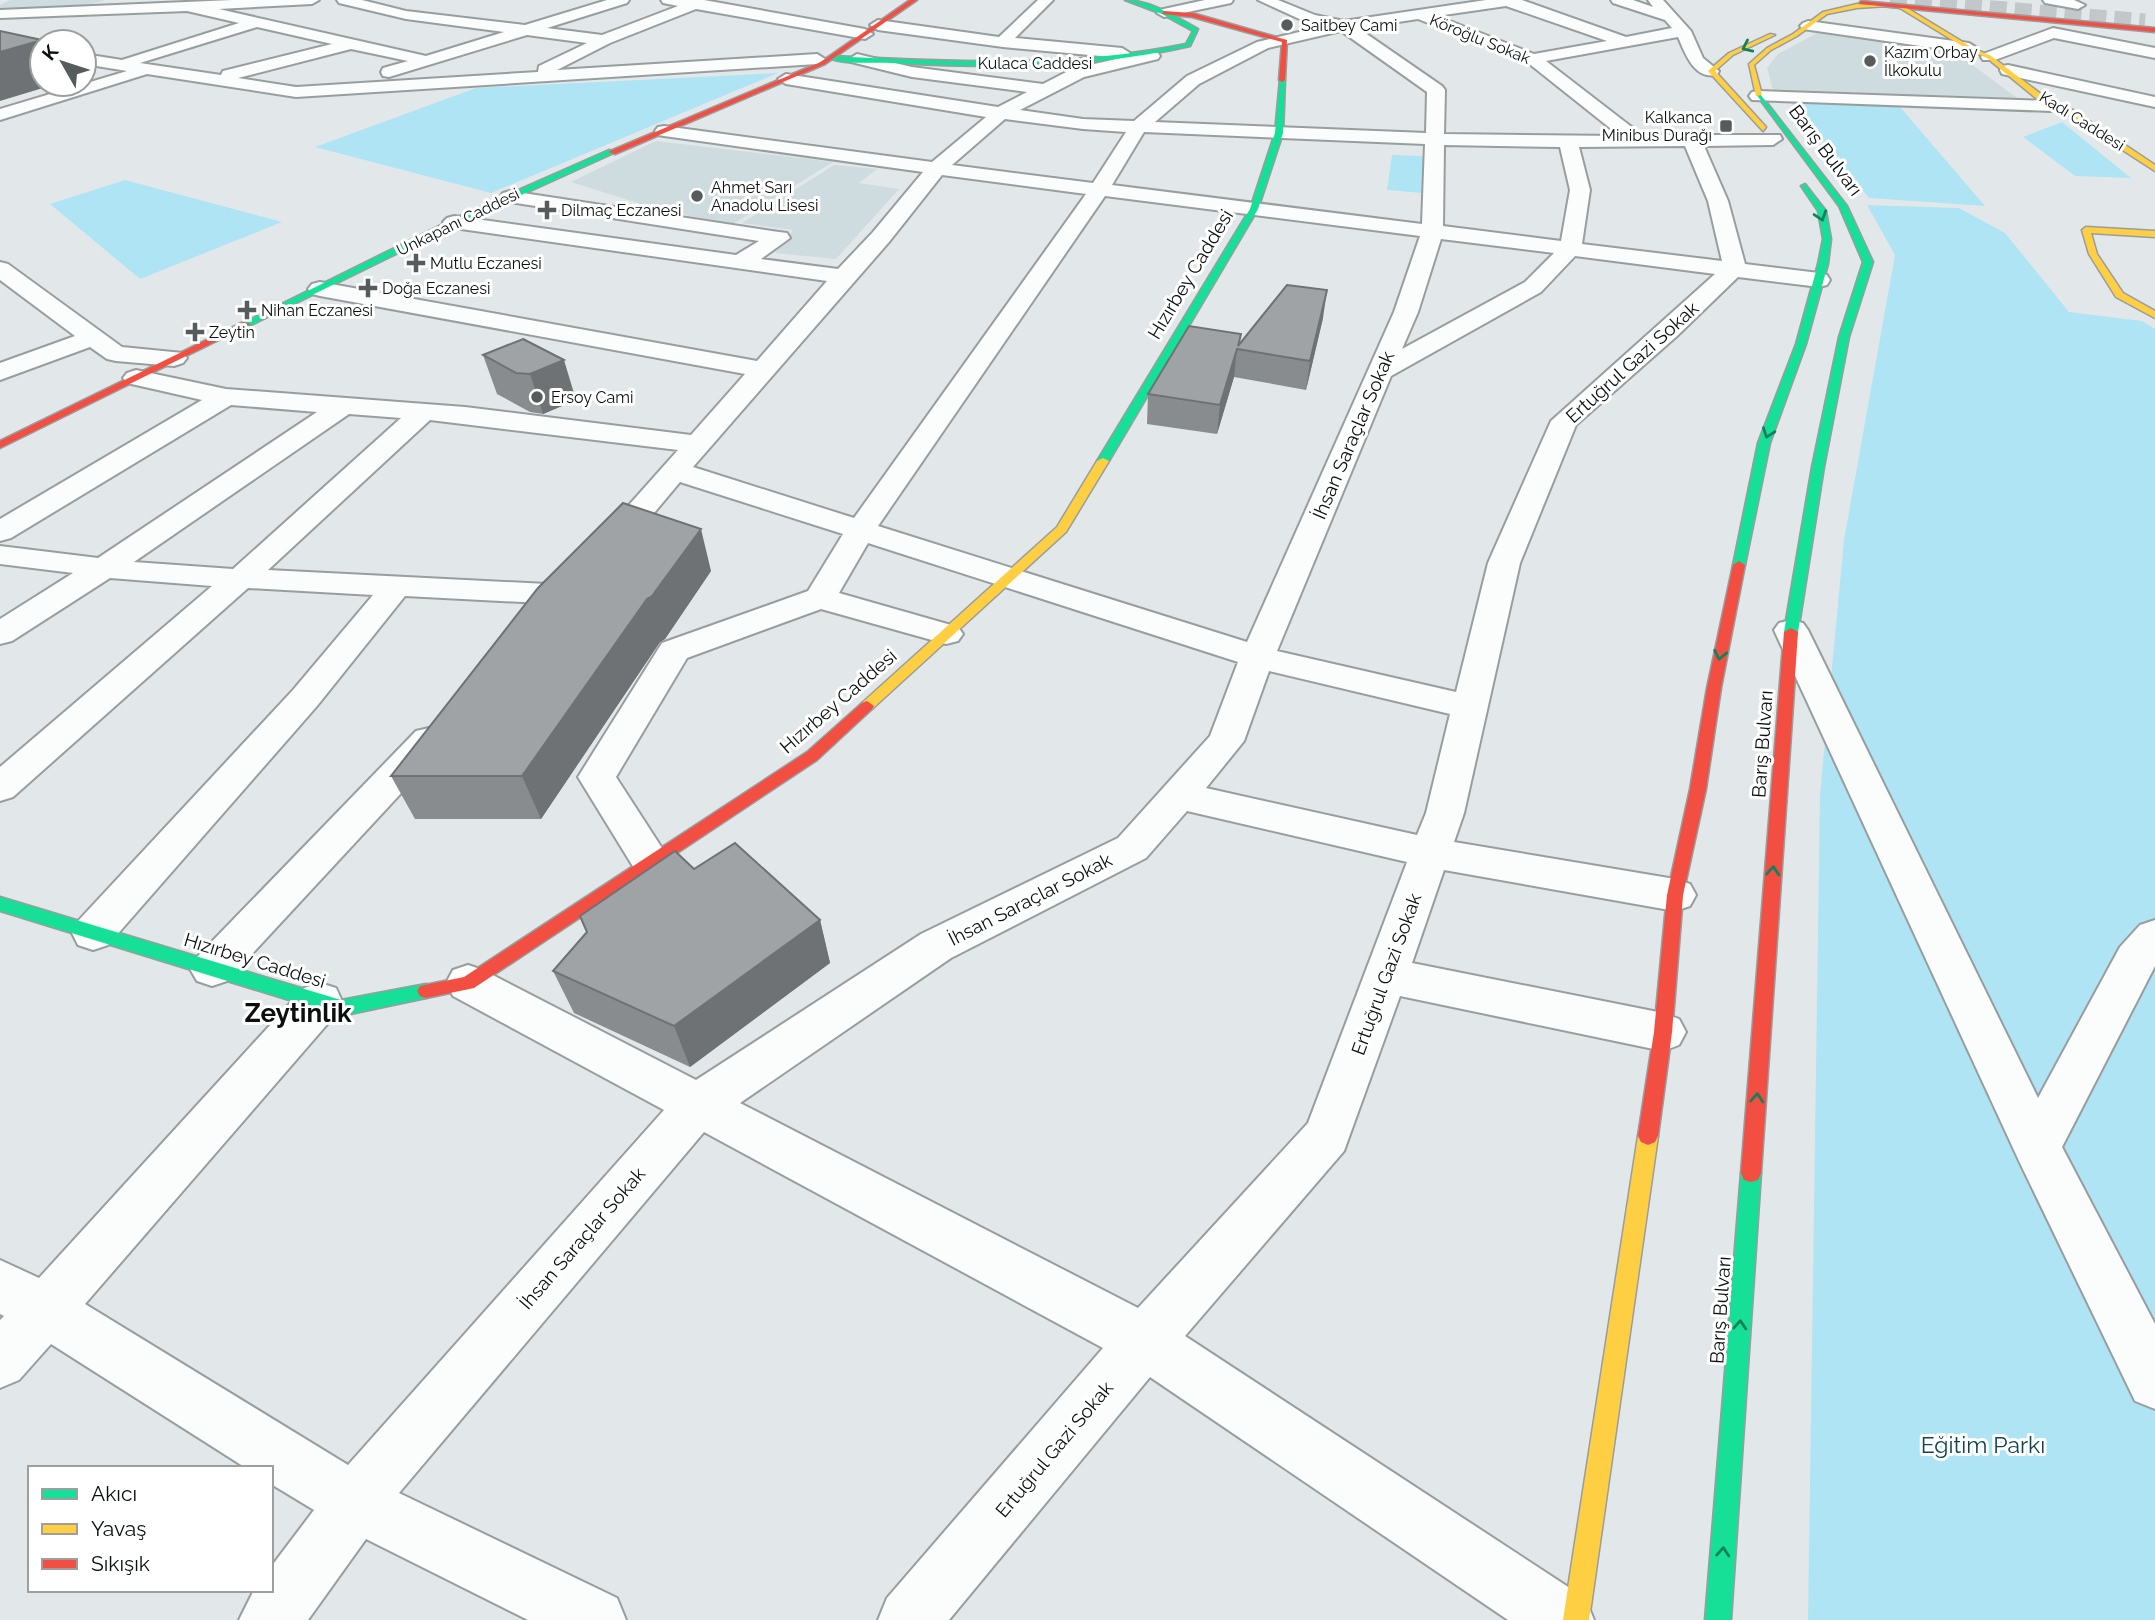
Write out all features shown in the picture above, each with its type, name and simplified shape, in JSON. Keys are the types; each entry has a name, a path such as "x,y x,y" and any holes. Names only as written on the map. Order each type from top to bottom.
{"main road":[{"name":"Unkapanı Caddesi","path":"0,446 454,222 831,58 914,0"},
{"name":"Kulaca Caddesi","path":"831,58 1083,65 1152,56 1188,45 1196,30 1164,13 1128,0"},
{"path":"1758,96 1751,65 1769,50 1808,26 1826,3"},
{"path":"1711,71 1716,64 1735,52 1779,32 1826,3 2047,11 2093,9 2152,24"},
{"name":"Kadı Caddesi","path":"1897,4 1969,48 1989,57 2051,106 2070,112 2155,169"},
{"path":"2093,9 2127,27"},
{"path":"2047,11 2127,27 2152,24"},
{"path":"1164,13 1192,15 1285,41"},
{"name":"Hızırbey Caddesi","path":"0,904 341,1008 468,983 812,756 1062,529 1254,209 1279,133 1285,41"},
{"name":"Barış Bulvarı","path":"1576,1620 1663,1032 1675,895 1764,443 1801,344 1827,239 1822,211 1773,139 1711,71"},
{"name":"Barış Bulvarı","path":"1718,1620 1791,630 1818,467 1844,337 1868,262 1843,206 1821,174 1758,96"},
{"path":"2155,234 2086,230 2093,254 2119,295 2155,315"}],"street":[{"path":"48,28 123,0"},
{"path":"0,14 93,12 312,0"},
{"path":"123,63 333,0"},
{"path":"344,0 406,15 603,40"},
{"path":"326,90 622,0"},
{"path":"668,0 701,2 790,21 1152,56"},
{"path":"951,63 995,41 1046,0"},
{"path":"1164,13 1226,0"},
{"path":"1265,0 1311,19 1344,26"},
{"name":"Köroğlu Sokak","path":"1382,0 1533,60 1638,141"},
{"path":"820,598 861,529 1099,190 1138,127 1192,80 1263,45 1344,26 1508,0 1626,41"},
{"path":"1618,0 1678,24"},
{"path":"1655,0 1678,24 1696,61 1711,71"},
{"path":"532,77 603,40 701,2"},
{"path":"744,13 767,4"},
{"path":"188,7 427,61"},
{"path":"404,29 479,10"},
{"path":"790,21 814,11"},
{"path":"1533,60 1626,41 1678,24"},
{"name":"İhsan Saraçlar Sokak","path":"270,1620 381,1469 698,1105 936,946 1132,848 1226,741 1256,657 1406,312 1432,232 1437,139 1436,90 1344,26"},
{"path":"1808,26 1969,48"},
{"path":"1989,57 2053,33 2155,53"},
{"path":"217,78 378,36"},
{"path":"528,635 765,370 937,168 1001,113 1078,74 1152,56"},
{"path":"98,60 296,92 831,58"},
{"path":"857,59 912,72 1046,90"},
{"path":"0,115 152,68"},
{"path":"2008,70 2155,102"},
{"path":"2070,112 2143,72"},
{"path":"786,79 1083,124 1568,142 1773,139"},
{"path":"1758,96 2051,106"},
{"path":"664,131 1099,190 1735,267 1819,280"},
{"path":"1692,141 1718,201 1735,267"},
{"path":"1381,371 1533,287 1570,249 1580,190 1568,142"},
{"path":"2134,154 2155,159"},
{"path":"510,197 779,237 737,264"},
{"path":"454,222 843,277"},
{"name":"Ertuğrul Gazi Sokak","path":"909,1620 1145,1341 1327,1136 1445,813 1504,563 1564,421 1668,331 1735,267"},
{"path":"0,269 116,354 177,359"},
{"path":"320,289 765,370"},
{"path":"12,305 35,296"},
{"path":"0,372 93,338"},
{"path":"136,378 226,397 424,412 700,443"},
{"path":"0,532 226,397"},
{"path":"0,634 159,533 343,406"},
{"path":"0,788 241,579 424,412"},
{"path":"675,471 1256,657 1469,707"},
{"path":"0,555 154,574 397,586 582,577"},
{"path":"93,933 305,698 397,586"},
{"path":"651,862 597,777 674,650 820,598 946,634"},
{"path":"1791,630 2036,1147 2155,1381"},
{"path":"212,969 452,716"},
{"path":"1178,795 1430,853 1675,895"},
{"path":"2036,1147 2135,959 2155,937"},
{"path":"1385,975 1663,1032"},
{"path":"468,983 1145,1341 1563,1620"},
{"path":"0,1361 23,1298 320,1001"},
{"path":"23,1298 356,1503 595,1620"}],"shaded area":[{"path":"10,0 105,0 67,11 0,12 0,5"},
{"name":"Kazım Orbay İlkokulu","path":"1831,31 1952,50 2024,103 1774,93 1767,68 1778,54 1819,32"},
{"name":"Ahmet Sarı Anadolu Lisesi","path":"656,141 833,162 733,224 660,210 571,182"},
{"path":"834,165 877,169 859,183 899,189 836,259 775,253 793,230 742,223"}],"green space":[{"path":"778,73 491,193 315,147 476,88"},
{"path":"1791,102 1900,107 1985,206 1869,198"},
{"path":"2062,122 2131,178 2075,176 2023,137"},
{"path":"1392,155 1423,156 1423,193 1387,190"},
{"path":"125,180 282,222 140,279 50,204"},
{"name":"Eğitim Parkı","path":"1867,205 1959,208 2005,233 2069,312 2142,321 2155,329 2155,1620 1808,1620 1820,794 1844,540 1895,255"}],"building":[{"path":"0,31 28,37 28,44 0,52"},
{"path":"1287,285 1327,290 1310,361 1237,349 1220,405 1148,394 1189,326 1241,334 1238,346"},
{"path":"523,339 564,360 530,374 516,373 483,355"},
{"path":"623,503 701,529 652,596 647,599 522,776 391,776 538,588"},
{"path":"735,843 820,920 674,1026 553,971 587,932 580,916 675,851 694,869"}],"tunnel":[{"path":"1890,0 2145,22"}],"traffic: fast":[{"path":"831,58 1010,65 1099,60 1188,45 1196,30 1164,13 1128,0"},
{"path":"1103,461 1254,209 1279,133 1282,80"},
{"path":"1758,95 1843,206 1868,262 1844,337 1818,467 1791,632"},
{"path":"246,324 454,222 612,152"},
{"path":"1739,565 1764,443 1801,344 1823,264 1827,239 1822,211 1805,186"},
{"path":"0,904 341,1008 426,991"},
{"path":"1718,1620 1751,1173"}],"traffic: slow":[{"path":"1758,95 1751,65 1769,49 1795,35 1825,13 1857,6 1885,6"},
{"path":"1902,7 1969,48 1989,57 2051,106 2070,112 2155,169"},
{"path":"1763,129 1711,71 1731,54 1772,35"},
{"path":"2155,234 2086,230 2093,254 2119,295 2155,315"},
{"path":"867,706 1062,529 1103,461"},
{"path":"1576,1620 1648,1136"}],"traffic: jam":[{"path":"612,152 823,63 914,0"},
{"path":"1861,3 2155,30"},
{"path":"1164,13 1192,15 1285,41 1282,80"},
{"path":"0,445 246,324"},
{"path":"1648,1136 1663,1032 1675,895 1698,789 1714,688 1739,565"},
{"path":"1751,1173 1791,632"},
{"path":"426,991 468,983 812,756 867,706"}],"place":[{"name":"Saitbey Cami","path":"1287,25"},
{"name":"Kazım Orbay İlkokulu","path":"1870,61"},
{"name":"Kalkanca Minibus Durağı","path":"1726,126"},
{"name":"Ahmet Sarı Anadolu Lisesi","path":"697,196"},
{"name":"Dilmaç Eczanesi","path":"547,210"},
{"name":"Mutlu Eczanesi","path":"416,263"},
{"name":"Doğa Eczanesi","path":"368,288"},
{"name":"Nihan Eczanesi","path":"247,310"},
{"name":"Zeytin","path":"195,332"},
{"name":"Ersoy Cami","path":"537,397"}],"district":[{"name":"Zeytinlik","path":"298,1013"}]}
